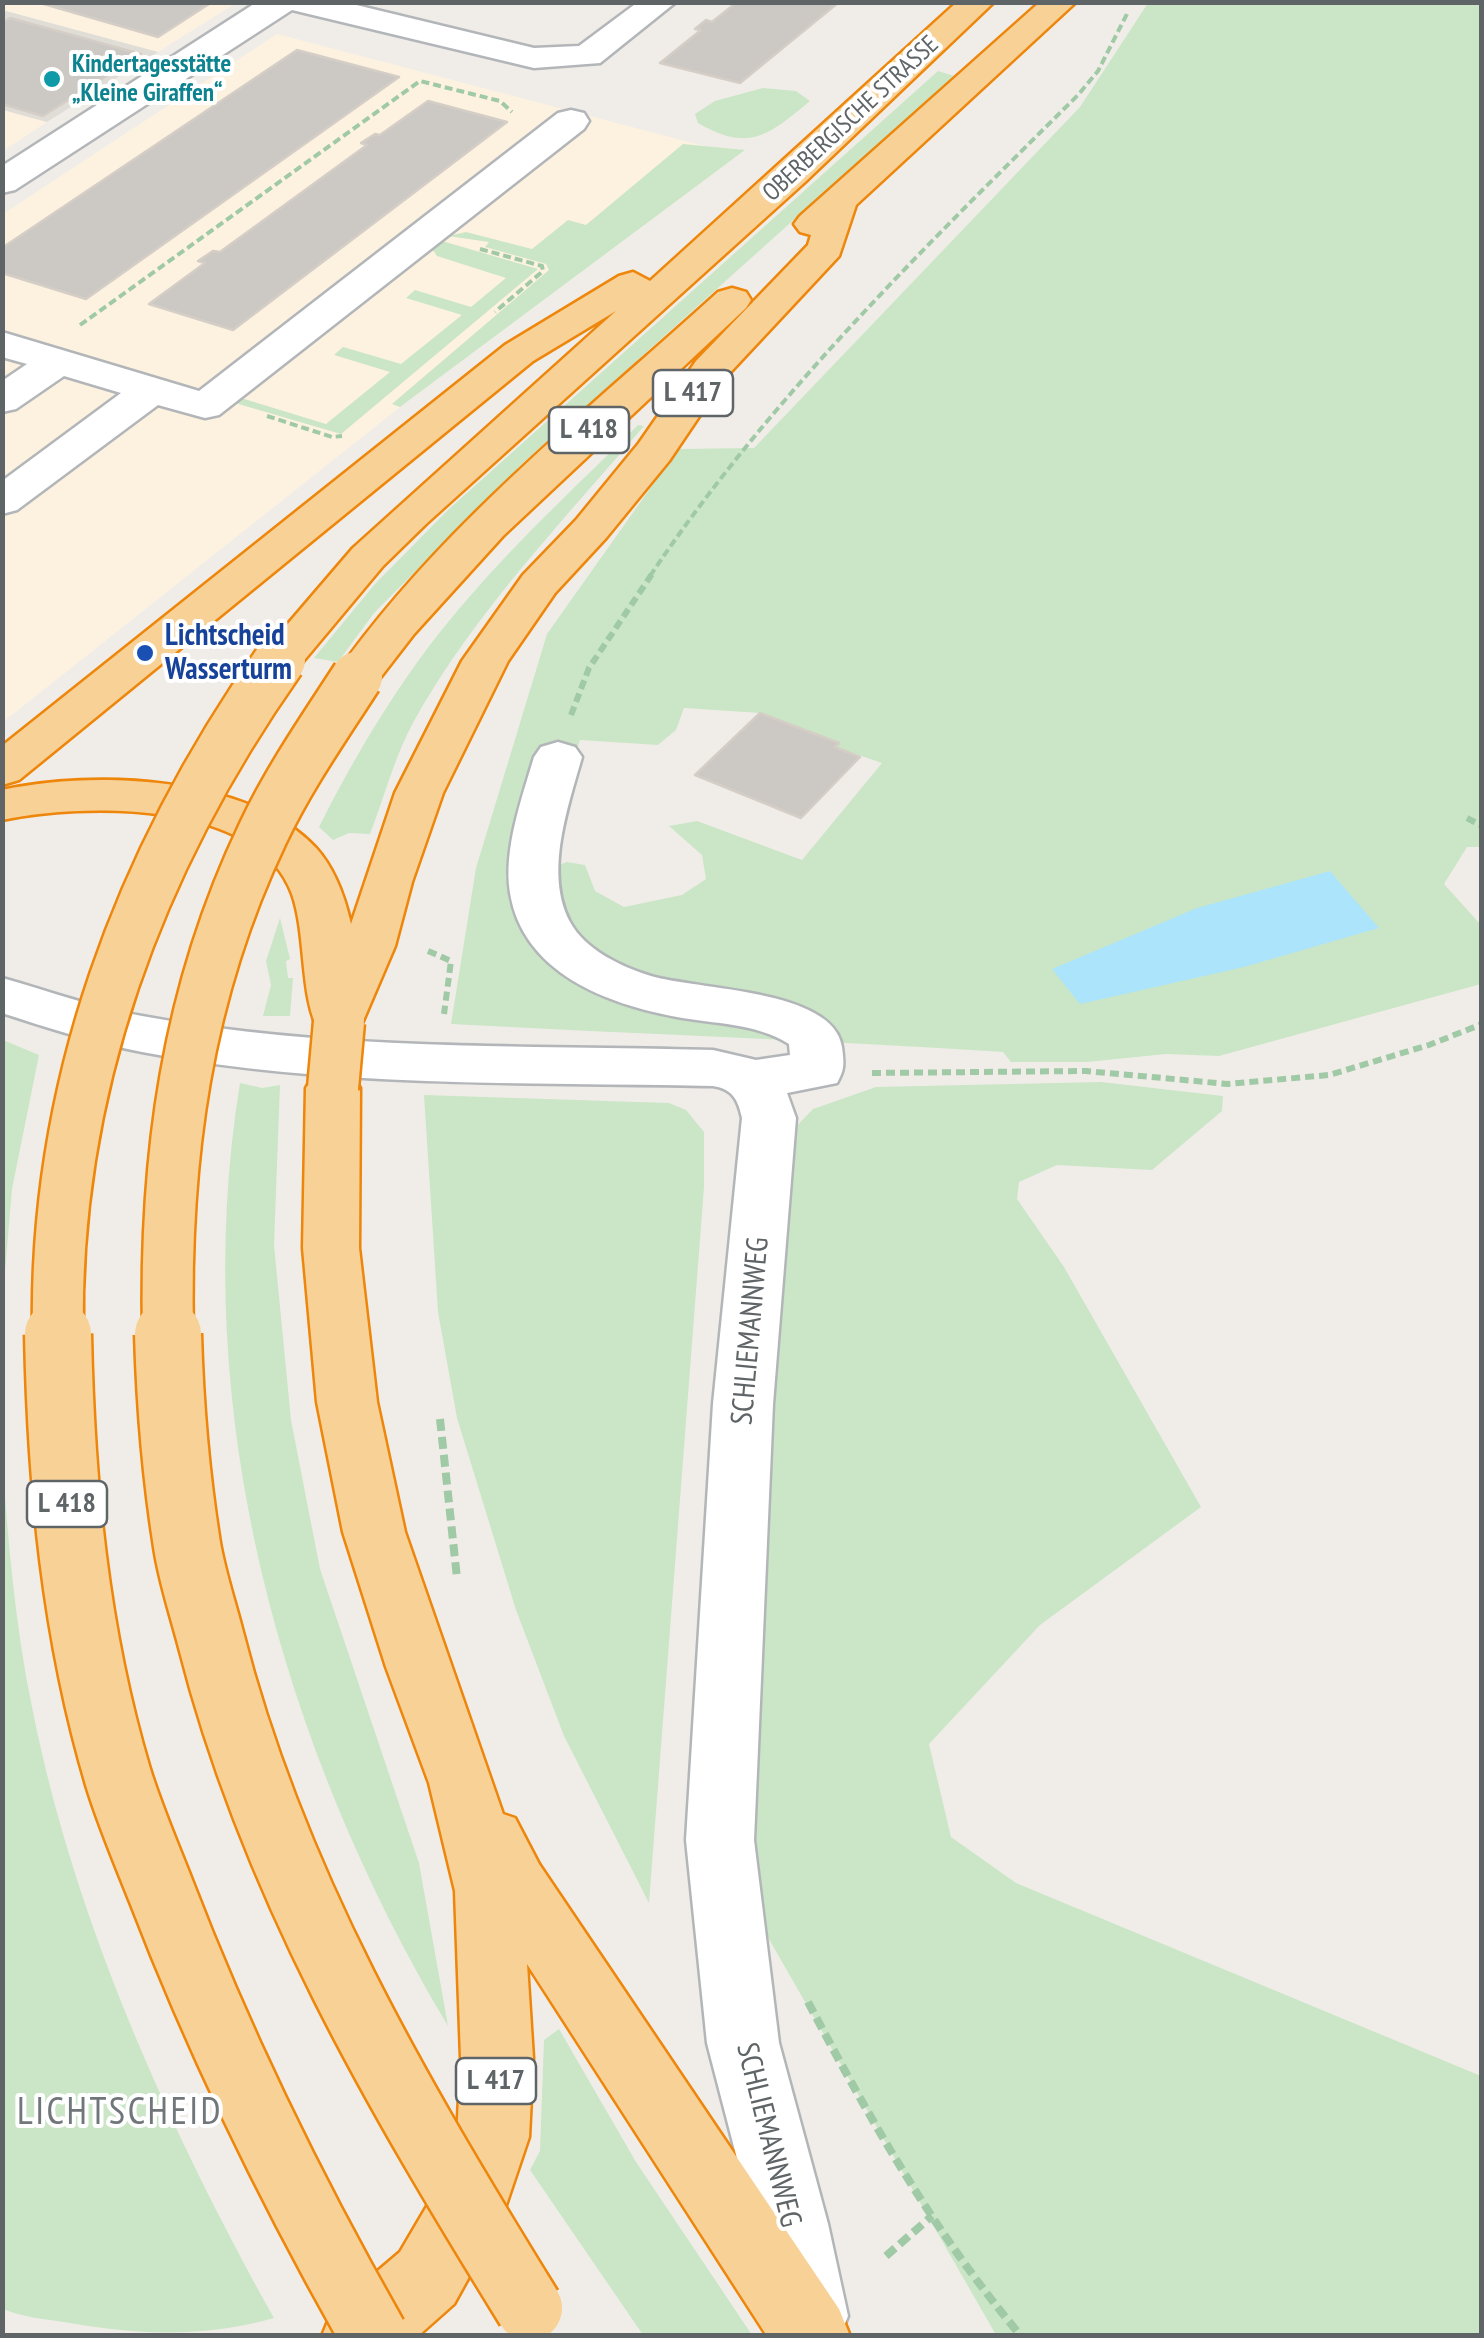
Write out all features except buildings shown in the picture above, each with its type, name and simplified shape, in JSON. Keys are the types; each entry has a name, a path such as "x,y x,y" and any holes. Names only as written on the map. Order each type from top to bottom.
{"highway":[{"name":"OBERBERGISCHE STRASSE","path":"724,236 978,2"},
{"name":"OBERBERGISCHE STRASSE","path":"839,200 1060,2"},
{"name":"L 418","path":"539,2322 414,2122 301,1903 232,1719 187,1547 176,1448 168,1300 168,1184 181,1088 196,1019 232,910 262,836 302,762 397,624 464,549 839,200"},
{"name":"L 417","path":"339,1022 370,946 387,882 419,793 485,662 538,584 591,529 654,452 710,370 826,248 839,200"},
{"name":"L 418","path":"374,2336 320,2242 236,2079 117,1774 80,1605 61,1454 58,1304 64,1202 88,1057 128,934 176,824 240,714 280,660 368,557 411,515 724,236"},
{"path":"2,770 519,353 604,299 724,236"},
{"name":"L 417","path":"2,805 75,792 124,795 219,814 251,826 300,861 323,913 339,1022 332,1088 331,1248 347,1402 374,1532 418,1668 462,1783 515,1886 813,2336"},
{"name":"L 417","path":"360,2336 427,2278 476,2192 493,2137 497,2058 489,1890 462,1783"}],"street":[{"path":"2,182 282,2"},
{"path":"300,2 534,58 588,56 660,2"},
{"path":"2,400 33,353 204,406 566,125"},
{"path":"2,500 152,390"},
{"path":"2,995 153,1037 256,1050 713,1068 733,1070 753,1080 818,1070 814,1036 795,1022 756,1011 646,995 608,980 566,950 545,924 535,892 536,861 558,757"},
{"name":"SCHLIEMANNWEG","path":"753,1080 769,1118 743,1404 720,1840 743,2043 791,2224 813,2336"}],"path":[{"path":"558,757 588,668 689,519 831,343 1078,95 1098,70 1128,12"},
{"path":"33,353 420,81 500,102 520,118 566,125"},
{"path":"426,233 542,266 544,271 485,320"},
{"path":"214,400 332,437 346,435"},
{"path":"1466,818 1482,826"},
{"path":"428,951 452,962 442,1028"},
{"path":"879,1074 1086,1071 1228,1084 1329,1075 1429,1046 1482,1024"},
{"path":"806,1999 856,2094 932,2216 1021,2336"},
{"path":"886,2256 932,2216"}],"shaded area":[{"path":"2,3 236,3 158,52 3,10"},
{"name":"Kindertagesstätte „Kleine Giraffen“","path":"2,10 158,52 47,122 3,110"},
{"path":"277,34 723,151 745,150 400,407 3,722 3,214"},
{"path":"3,110 47,122 3,151"}],"green space":[{"path":"1148,3 1481,3 1482,847 1467,847 1444,884 1481,925 1481,984 1219,1056 1166,1054 1087,1062 1011,1062 1003,1052 451,1024 476,868 547,634 678,449 754,448 1080,107","holes":["684,708 760,713 838,743 835,747 882,763 802,860 697,821 669,826 702,855 706,879 682,895 624,907 595,891 585,865 567,862 554,867 565,785 580,740 658,745 676,730"]},
{"path":"938,71 954,76 525,461 374,613 338,662 314,658 375,584 449,509"},
{"path":"763,88 796,91 810,101 758,136 731,137 698,123 695,114 715,101"},
{"path":"683,144 745,150 400,407 392,404 549,270 546,264 485,247 489,242 448,236 466,232 532,249 568,220 586,225"},
{"path":"442,241 538,269 341,434 235,403 241,398 326,424 390,372 334,355 343,347 401,364 462,315 406,298 415,290 471,307 506,278 437,256 433,250"},
{"path":"638,425 644,426 521,568 438,681 401,748 370,834 349,833 333,840 319,827 369,736 427,649 511,551"},
{"path":"280,918 290,959 286,961 288,978 293,978 290,1016 263,1016 271,985 266,961"},
{"path":"3,1040 39,1055 12,1189 3,1296"},
{"path":"1101,1082 1223,1096 1222,1111 1152,1170 1057,1165 1019,1182 1017,1199 1064,1267 1201,1507 1040,1625 929,1744 951,1837 1016,1883 1481,2076 1481,2335 996,2335 754,1913 757,1702 787,1136 813,1109 876,1087"},
{"path":"240,1083 262,1088 280,1085 274,1245 291,1420 320,1569 419,1863 448,2026 389,1918 338,1806 295,1690 262,1571 238,1450 227,1328 227,1205"},
{"path":"424,1095 669,1103 686,1110 704,1132 704,1187 649,1903 564,1736 516,1610 457,1418 438,1312"},
{"path":"2,1455 13,1584 27,1680 51,1791 74,1870 100,1948 163,2099 274,2318 222,2329 143,2332 40,2319 3,2309"},
{"path":"559,2029 636,2162 752,2335 643,2335 530,2170 540,2151 544,2040"}],"water":[{"path":"1330,871 1379,928 1244,967 1080,1004 1052,969 1197,908"}],"place":[{"name":"Kindertagesstätte „Kleine Giraffen“","path":"52,79"},
{"name":"Lichtscheid Wasserturm","path":"145,653"}],"district":[{"name":"LICHTSCHEID","path":"120,2113"}]}
